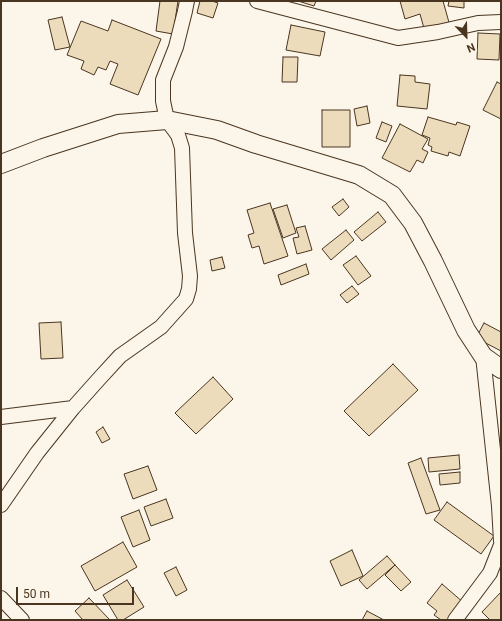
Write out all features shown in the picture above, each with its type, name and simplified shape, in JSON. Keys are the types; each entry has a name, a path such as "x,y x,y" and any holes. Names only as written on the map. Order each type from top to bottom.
{"street":[{"path":"1,505 36,453 73,408 120,356 161,327 186,299 190,276 185,234 182,148 178,135 167,120 163,101 163,80 176,47 187,1"},
{"path":"257,1 398,38 438,32 478,23 501,22"},
{"path":"1,164 42,148 118,124 167,120 217,130 256,144 358,175 392,195 413,222 466,330 483,356 501,369"},
{"path":"483,356 499,506 501,541"},
{"path":"1,417 73,408"},
{"path":"455,620 490,573 501,545"},
{"path":"1,598 22,620"}],"building":[{"path":"160,1 178,1 173,34 156,31"},
{"path":"200,1 212,1 218,3 213,18 197,13"},
{"path":"298,1 316,1 314,6"},
{"path":"400,1 443,1 450,26 425,32 420,14 405,19"},
{"path":"449,1 464,1 464,8 448,6"},
{"path":"62,17 70,47 55,50 48,20"},
{"path":"112,20 161,39 138,95 110,84 118,64 110,61 106,70 98,67 94,75 81,69 84,61 67,55 81,21 108,31"},
{"path":"291,25 325,32 320,56 286,50"},
{"path":"478,33 500,34 499,60 477,59"},
{"path":"283,57 298,57 297,82 282,82"},
{"path":"400,75 415,76 415,82 430,84 427,109 397,106"},
{"path":"497,82 501,84 501,119 483,110"},
{"path":"367,106 370,123 357,126 354,109"},
{"path":"322,110 350,110 350,147 322,147"},
{"path":"428,117 456,125 457,122 470,126 460,156 449,152 448,156 431,151 432,147 428,145 430,138 422,135"},
{"path":"382,122 392,126 386,142 376,138"},
{"path":"400,124 428,139 422,149 428,152 423,163 417,160 410,172 382,158"},
{"path":"343,199 349,207 339,216 332,207"},
{"path":"270,203 288,256 264,264 259,246 252,248 248,235 254,233 247,210"},
{"path":"287,205 296,233 283,238 273,209"},
{"path":"378,212 386,222 362,241 354,232"},
{"path":"305,226 312,250 297,254 293,238 299,237 296,228"},
{"path":"346,230 354,240 331,260 322,249"},
{"path":"356,256 371,276 358,285 343,265"},
{"path":"222,257 225,268 212,271 210,260"},
{"path":"306,264 309,274 281,285 278,275"},
{"path":"352,286 359,294 347,303 340,295"},
{"path":"61,322 63,358 41,359 39,323"},
{"path":"484,323 501,332 501,351 476,338"},
{"path":"393,364 418,390 369,436 344,411"},
{"path":"213,377 233,399 196,434 175,413"},
{"path":"103,427 110,439 102,443 96,432"},
{"path":"459,455 460,469 429,472 428,458"},
{"path":"421,458 440,510 426,514 408,463"},
{"path":"148,466 157,490 133,499 124,474"},
{"path":"460,472 460,483 440,485 439,474"},
{"path":"166,499 173,518 151,526 144,507"},
{"path":"447,502 494,536 481,554 434,520"},
{"path":"139,510 150,540 133,547 121,517"},
{"path":"123,542 137,567 95,591 81,566"},
{"path":"352,550 363,576 341,586 330,561"},
{"path":"387,556 395,565 367,589 359,580"},
{"path":"395,565 411,582 401,591 385,575"},
{"path":"176,567 187,590 176,596 164,573"},
{"path":"127,580 144,607 123,620 118,620 103,595"},
{"path":"442,584 464,603 450,620 441,620 434,615 437,611 427,603"},
{"path":"501,592 501,620 490,620 482,612"},
{"path":"89,598 109,619 108,620 83,620 75,611"},
{"path":"367,611 384,620 362,620"}]}
